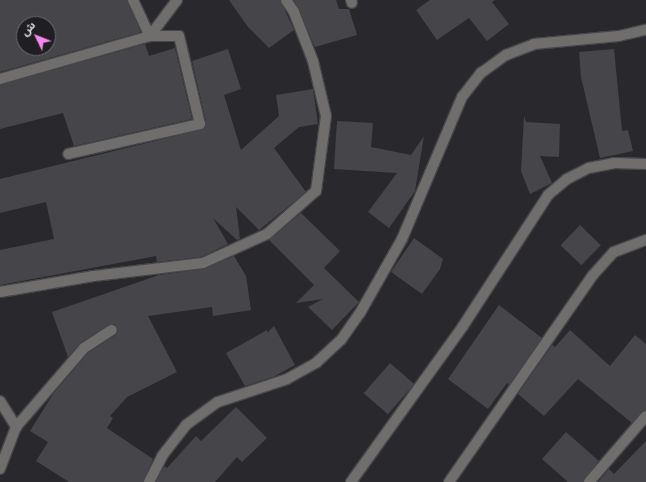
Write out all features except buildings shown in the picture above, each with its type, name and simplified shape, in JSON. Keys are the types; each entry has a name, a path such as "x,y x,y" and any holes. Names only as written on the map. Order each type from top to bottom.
{"street":[{"path":"133,0 150,36"},
{"path":"150,36 177,0"},
{"path":"0,292 94,276 203,263 267,234 316,190 326,116 313,61 294,12 286,0"},
{"path":"149,482 162,456 192,421 218,402 287,380 316,363 341,340 360,313 402,240 462,97 481,73 506,56 534,44 619,36 646,30"},
{"path":"0,79 150,36 179,36 200,124 68,154"},
{"path":"352,482 463,326 548,194 567,179 589,168 614,163 646,164"},
{"path":"448,482 593,275 614,252 646,240"},
{"path":"0,469 16,427 84,348 112,330"},
{"path":"0,401 16,427"},
{"path":"589,482 646,416"}]}
